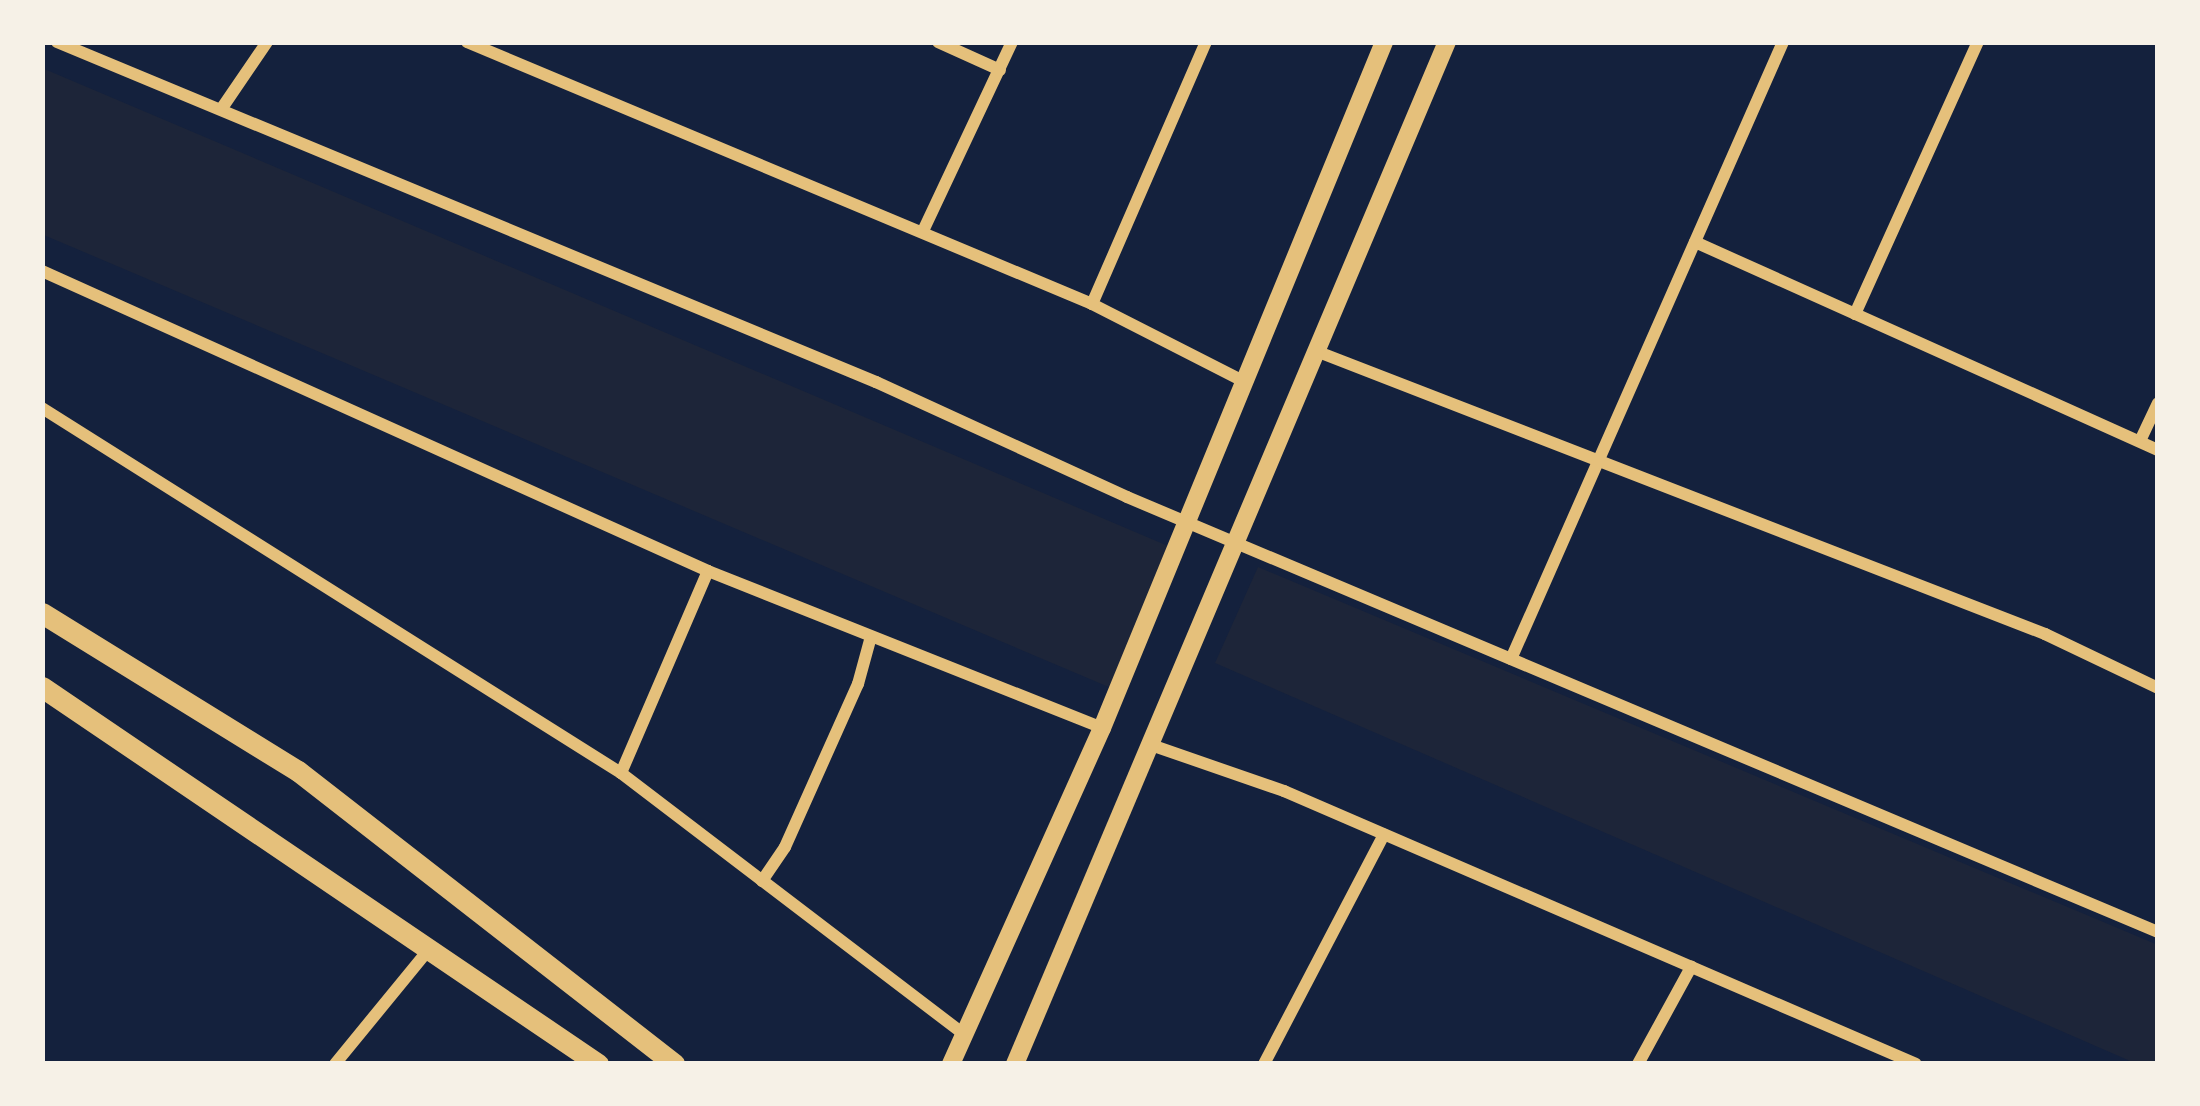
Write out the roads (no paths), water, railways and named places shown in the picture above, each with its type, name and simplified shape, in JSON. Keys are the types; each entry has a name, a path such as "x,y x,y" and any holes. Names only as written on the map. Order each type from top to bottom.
{"main road":[{"path":"42,613 298,771 674,1064"},
{"path":"42,687 431,946 598,1064"}],"street":[{"path":"57,42 2158,932"},
{"path":"222,108 268,42"},
{"path":"938,42 1000,70"},
{"path":"923,231 1012,42"},
{"path":"1092,304 1206,42"},
{"path":"951,1064 1102,728 1384,42"},
{"path":"1015,1064 1321,353 1447,42"},
{"path":"1511,659 1783,42"},
{"path":"1855,314 1978,42"},
{"path":"471,43 1092,304 1245,382"},
{"path":"1695,242 2158,450"},
{"path":"42,271 708,571 870,640 1102,728"},
{"path":"1321,353 2045,634 2158,688"},
{"path":"2140,441 2158,403"},
{"path":"42,408 621,773 964,1035"},
{"path":"621,773 708,571"},
{"path":"762,880 785,847 870,640"},
{"path":"1154,746 1384,834 1916,1064"},
{"path":"1264,1064 1384,834"},
{"path":"335,1064 431,946"},
{"path":"1638,1064 1691,967"}]}
